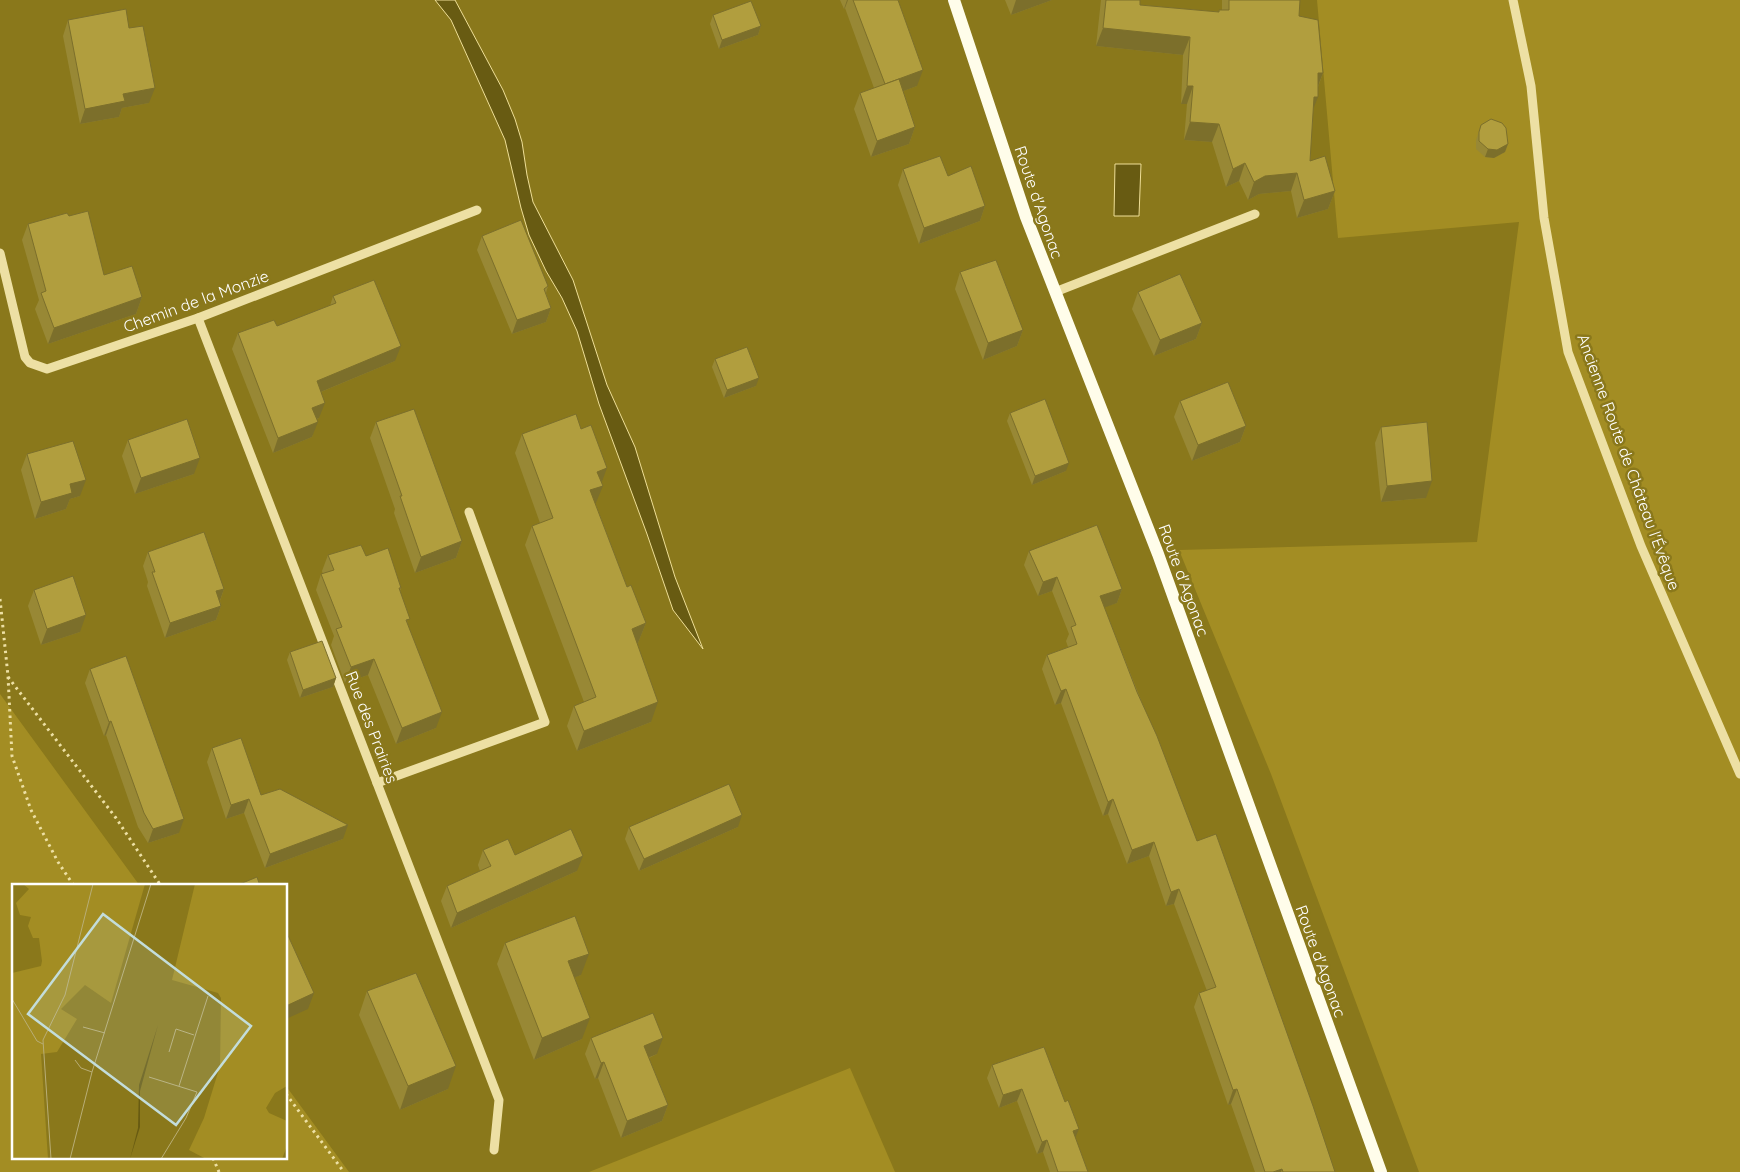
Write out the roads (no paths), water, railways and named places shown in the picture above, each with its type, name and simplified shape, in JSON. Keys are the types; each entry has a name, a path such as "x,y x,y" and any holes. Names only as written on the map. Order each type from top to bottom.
{"main road":[{"name":"Route d'Agonac","path":"954,0 1026,218 1158,554 1381,1172"}],"street":[{"name":"Ancienne Route de Château l'Évêque","path":"1513,0 1531,86 1544,218 1568,352 1641,546 1740,774"},
{"name":"Chemin de la Monzie","path":"0,254 25,357 30,363 47,370 198,318 477,210"},
{"path":"1054,292 1254,214"},
{"name":"Rue des Prairies","path":"198,318 499,1100 494,1150"},
{"path":"377,783 545,722 469,512"}]}
